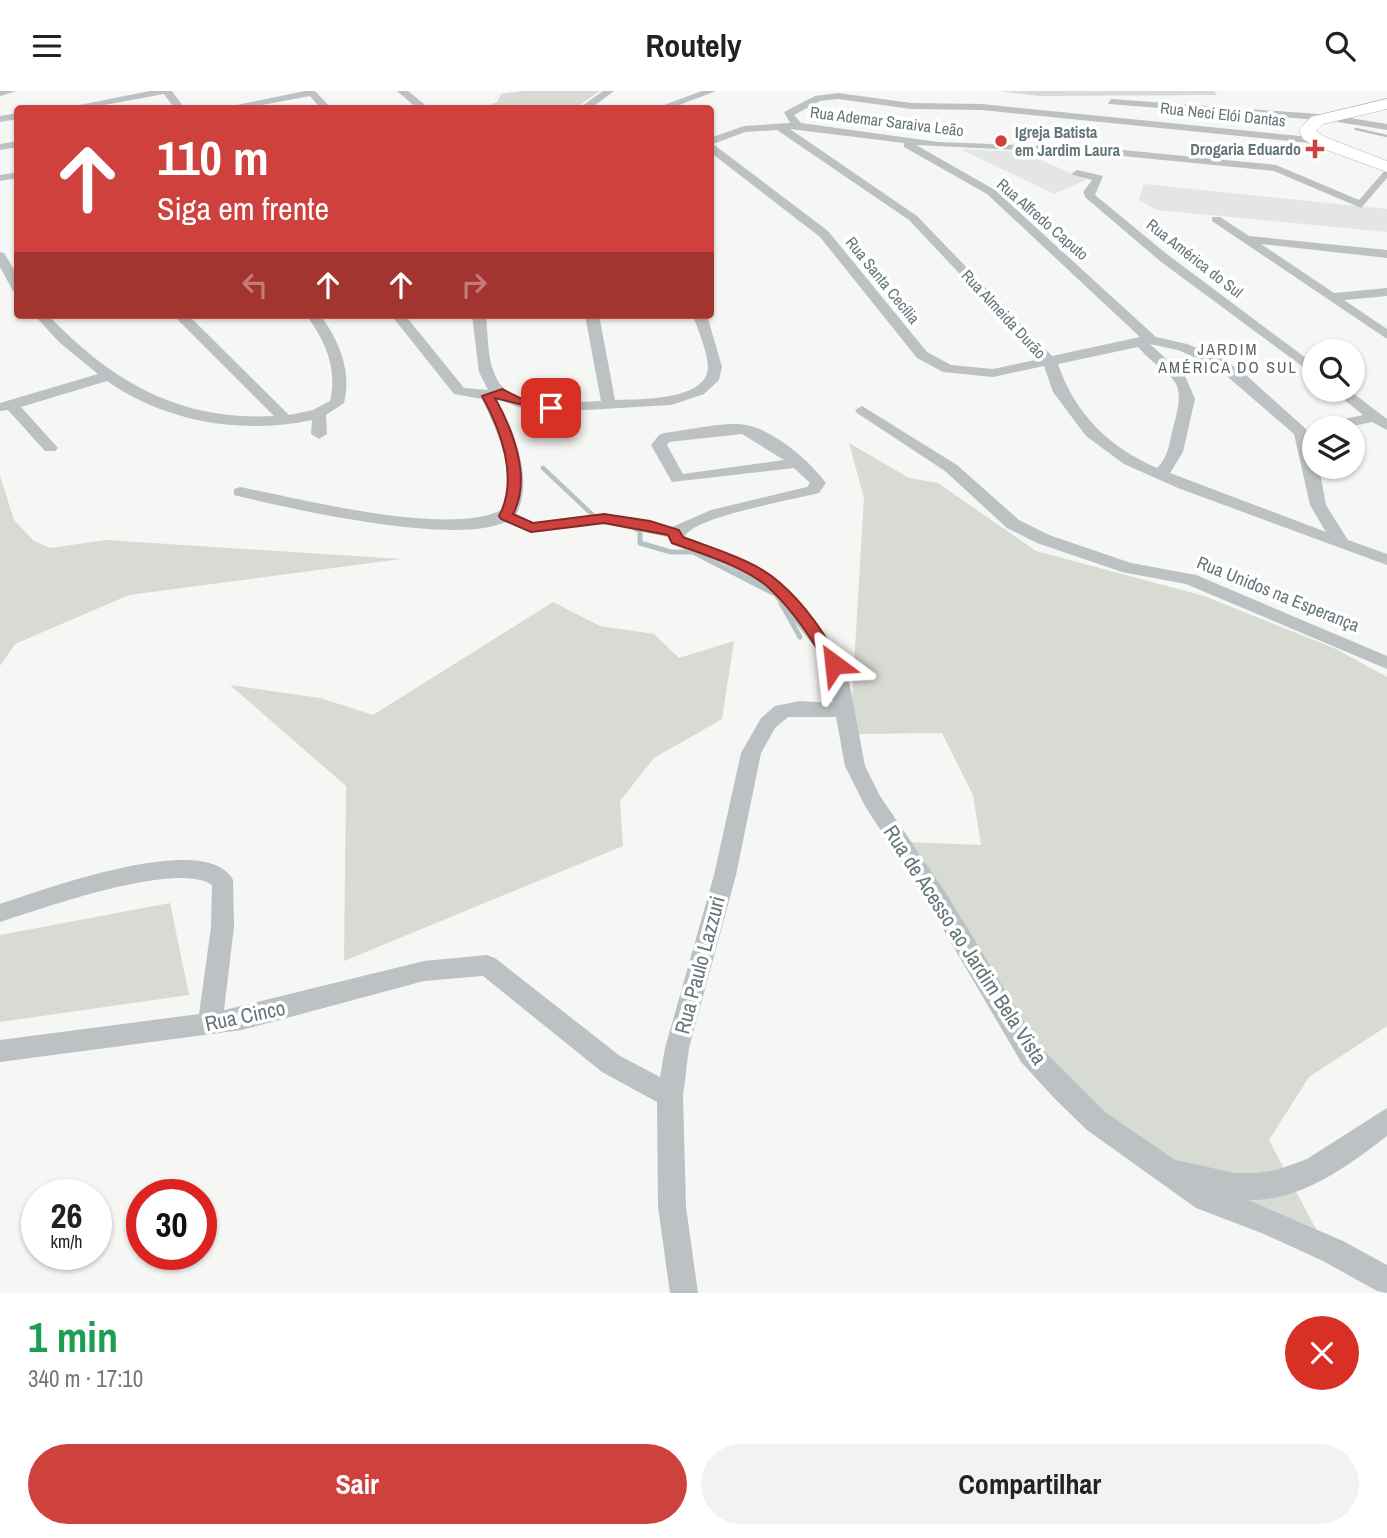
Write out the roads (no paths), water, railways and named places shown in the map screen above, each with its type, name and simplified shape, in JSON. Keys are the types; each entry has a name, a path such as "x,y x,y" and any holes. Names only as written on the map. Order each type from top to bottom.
{"main road":[{"path":"1387,104 1325,119 1307,130 1309,135 1319,141 1387,169"}],"street":[{"path":"0,93 12,91"},
{"path":"87,105 166,91 177,105"},
{"path":"402,91 420,105"},
{"path":"589,105 609,91"},
{"path":"670,105 711,91"},
{"path":"243,105 311,92 323,105"},
{"path":"714,143 736,131 799,106 836,95"},
{"name":"Rua Neci Elói Dantas","path":"836,95 911,106 982,107 1319,141"},
{"path":"1111,101 1325,119 1387,127"},
{"path":"798,126 788,116 799,106"},
{"path":"1325,119 1367,136"},
{"name":"Rua Almeida Durão","path":"778,126 913,218 1050,362 1060,392 1091,433 1129,461 1159,475 1387,560"},
{"name":"Rua Ademar Saraiva Leão","path":"736,131 798,126 901,141 960,146 1057,147 1262,166 1288,171 1361,205 1387,169"},
{"name":"Rua Alfredo Caputo","path":"901,141 991,193 1145,341"},
{"name":"Rua Santa Cecília","path":"714,148 824,234 929,360 948,369 979,373 1011,371 1145,341"},
{"name":"Rua América do Sul","path":"1077,173 1099,178 1089,193 1090,196 1164,258 1302,362"},
{"path":"1216,219 1335,297 1387,335"},
{"path":"1245,239 1387,254"},
{"path":"1,258 14,281"},
{"path":"1335,297 1387,292"},
{"path":"44,319 90,365 160,404 226,420 270,422 320,414 332,407 339,398 338,374 330,338 316,319"},
{"path":"184,319 286,420"},
{"path":"401,319 459,391 495,394 544,408 679,400 699,391 712,380 715,367 701,319"},
{"path":"479,319 486,372 504,424 514,473 513,502 504,517"},
{"path":"594,319 609,405"},
{"path":"1159,475 1171,464 1180,447 1180,427 1187,411 1187,391 1175,371 1147,351 1145,341 1175,345 1220,363 1302,423"},
{"path":"50,448 6,406 107,376"},
{"path":"1355,402 1387,426"},
{"name":"Rua Unidos na Esperança","path":"862,410 951,468 1013,524 1043,539 1128,568 1190,579 1387,663"},
{"path":"319,433 320,414"},
{"path":"1365,419 1374,417"},
{"path":"674,533 682,525 705,516 813,490 818,485 817,480 796,463 756,434 744,429 664,438 659,445 678,479 796,463"},
{"path":"1313,479 1318,505 1340,541"},
{"path":"240,492 383,519 465,524 504,517 531,528 596,520 650,525 674,533 677,540 727,559 754,573 774,585 790,600 828,649 839,681 843,710"},
{"name":"Rua Paulo Lazzuri","path":"683,1293 672,1207 670,1096 677,1048 725,875 751,753 768,723 782,711 800,708 843,710"},
{"name":"Rua de Acesso ao Jardim Bela Vista","path":"843,710 855,766 872,800 938,900 1030,1054 1096,1121 1206,1198 1283,1228 1387,1282"},
{"path":"0,913 120,878 174,868 206,869 216,873 223,882 210,1024"},
{"name":"Rua Cinco","path":"0,1051 242,1019 424,971 487,965 611,1064 670,1096"},
{"name":"Rua de Acesso ao Jardim Bela Vista","path":"1169,1172 1238,1187 1278,1184 1315,1168 1387,1120"}],"waterway":[{"path":"1356,129 1387,136"},
{"path":"543,468 597,519"},
{"path":"636,529 640,529 640,531 636,529"},
{"path":"640,531 640,543 671,552 693,552 773,593"},
{"path":"781,603 800,637"}],"place":[{"name":"Igreja Batista em Jardim Laura","path":"1001,141"},
{"name":"Drogaria Eduardo","path":"1315,149"}],"district":[{"name":"JARDIM AMÉRICA DO SUL","path":"1228,358"}]}
